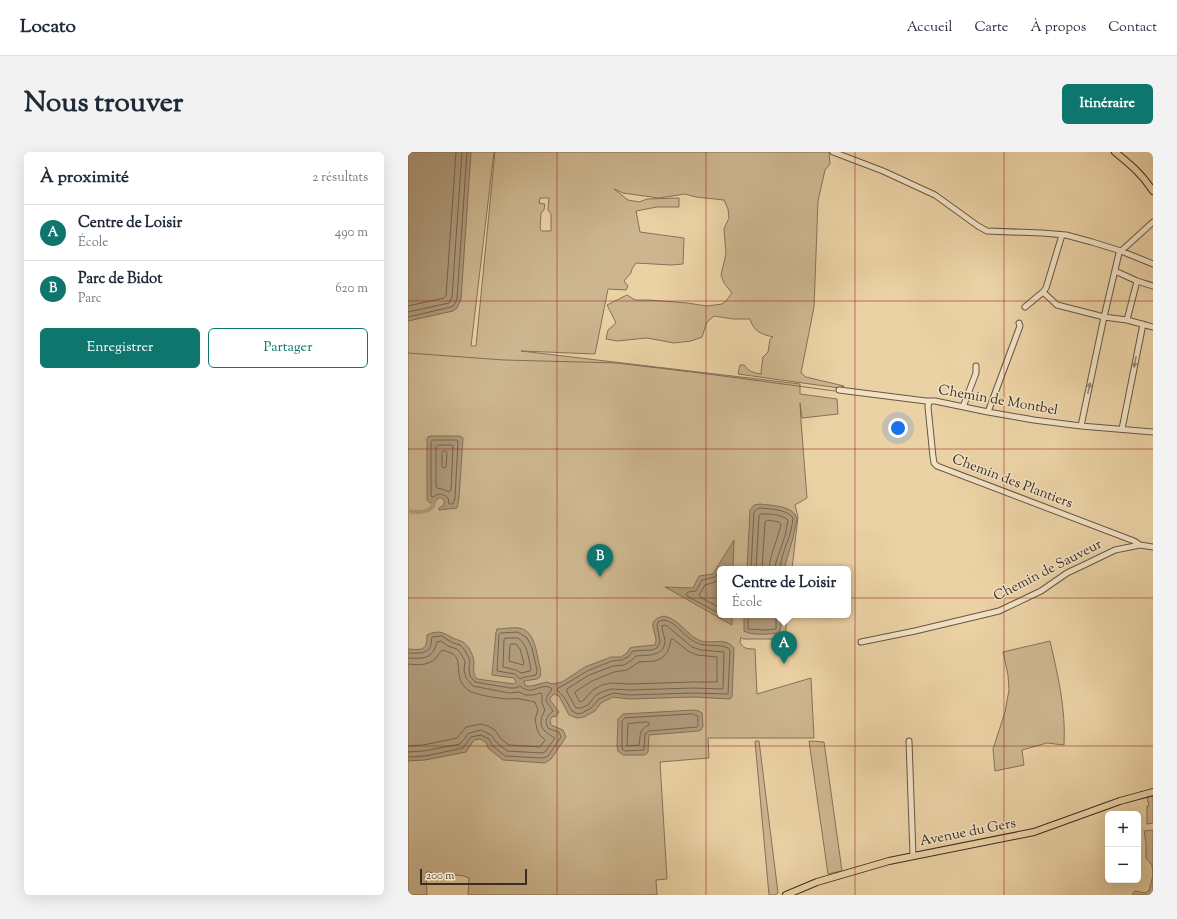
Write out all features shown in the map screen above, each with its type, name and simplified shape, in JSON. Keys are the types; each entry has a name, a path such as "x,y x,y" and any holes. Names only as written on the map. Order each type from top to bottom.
{"main road":[{"path":"1115,152 1134,167 1153,190"},
{"name":"Avenue du Gers","path":"786,895 824,880 863,868 913,856 1034,832 1120,801 1153,792"}],"street":[{"path":"833,152 883,171 935,195 987,231 1062,235 1121,251 1153,264"},
{"path":"1081,426 1104,317 1120,253 1153,222"},
{"path":"1025,307 1046,288 1062,235"},
{"path":"1115,271 1137,281 1153,286"},
{"path":"1127,320 1137,281"},
{"path":"1043,292 1057,305 1153,327"},
{"path":"988,412 1020,326 1019,323"},
{"path":"1122,429 1143,324"},
{"path":"963,407 976,373 976,366"},
{"name":"Chemin de Montbel","path":"839,390 935,401 988,412 1081,426 1153,432"},
{"name":"Chemin des Plantiers","path":"929,401 928,407 933,457 934,463 937,466 1134,541 1140,545"},
{"name":"Chemin de Sauveur","path":"861,642 999,611 1041,591 1084,564 1115,550 1140,545 1153,547"},
{"path":"909,741 913,856"}],"shaded area":[{"path":"408,152 494,152 471,346 476,346 495,152 829,152 830,164 825,170 818,201 814,307 801,373 806,377 844,386 839,388 738,374 740,365 744,365 752,372 762,374 763,357 768,352 770,339 773,337 758,332 750,319 733,319 714,316 707,322 702,337 691,341 674,343 647,338 617,341 606,339 608,330 616,323 607,305 627,295 635,300 687,303 707,306 722,304 732,293 724,283 721,275 726,254 724,229 729,218 728,209 724,200 696,197 685,194 659,198 623,193 614,189 628,200 639,202 647,199 679,198 679,207 657,207 636,211 640,232 684,238 683,264 671,265 636,263 631,273 624,281 628,286 626,290 608,289 595,354 521,351 800,384 800,394 837,399 838,414 802,418 800,403 807,498 795,505 798,517 792,566 717,566 717,618 787,618 785,639 743,639 741,637 740,642 746,648 755,649 757,694 811,678 814,738 708,738 709,758 660,762 667,879 656,880 657,895 468,895 469,878 464,876 426,872 427,895 408,895","holes":["540,198 549,198 548,210 551,214 551,231 542,231 540,229 541,213 544,210 545,204 539,203"]},
{"path":"1050,641 1063,706 1064,745 1047,743 1022,750 1024,765 995,771 993,749 1005,712 1009,690 1008,675 1003,652"},
{"path":"755,741 759,741 778,893 775,895 769,895"},
{"path":"809,741 824,742 842,871 828,874"},
{"path":"1153,795 1153,823 1147,824 1147,806 1149,806 1147,798"},
{"path":"1153,830 1153,875 1152,865 1146,858 1144,831"},
{"path":"1153,875 1153,895 1132,895 1135,891 1145,893 1149,891"}],"water":[{"path":"408,152 471,152 461,299 457,308 453,311 408,321"},
{"path":"431,436 460,436 463,438 457,508 439,510 439,508 444,505 444,500 440,497 435,502 430,503 427,500 427,439"},
{"path":"760,504 782,507 795,514 797,519 785,566 747,566 750,510 754,505"},
{"path":"734,540 733,566 718,566"},
{"path":"717,568 717,616 665,587 693,588 699,576 713,574"},
{"path":"664,616 675,620 696,639 705,642 723,642 734,648 732,697 730,699 694,697 629,699 613,697 601,703 595,711 584,717 577,718 569,715 559,696 554,694 550,700 559,712 550,720 551,725 563,730 566,737 551,759 545,763 503,760 488,748 486,742 480,739 474,740 466,752 425,760 408,761 408,649 420,649 425,647 427,635 434,632 440,632 465,643 473,656 474,673 477,679 514,684 516,682 514,678 492,675 496,632 497,629 524,629 533,640 541,670 541,675 537,679 524,681 525,685 532,686 547,682 552,684 562,682 585,667 611,657 621,657 627,653 630,648 655,645 656,641 653,624 658,618"},
{"path":"720,618 732,618 732,625"},
{"path":"744,618 780,618 781,627 779,633 756,634 744,631"},
{"path":"694,710 702,713 703,726 701,730 649,735 648,752 645,755 623,755 618,751 618,719 623,714"}],"waterway":[{"path":"408,353 504,360 617,363 835,391"},
{"path":"408,511 419,512 427,510 433,506 434,502"}],"place":[{"name":"Parc de Bidot","path":"600,577"},
{"name":"Centre de Loisir","path":"784,664"}]}
